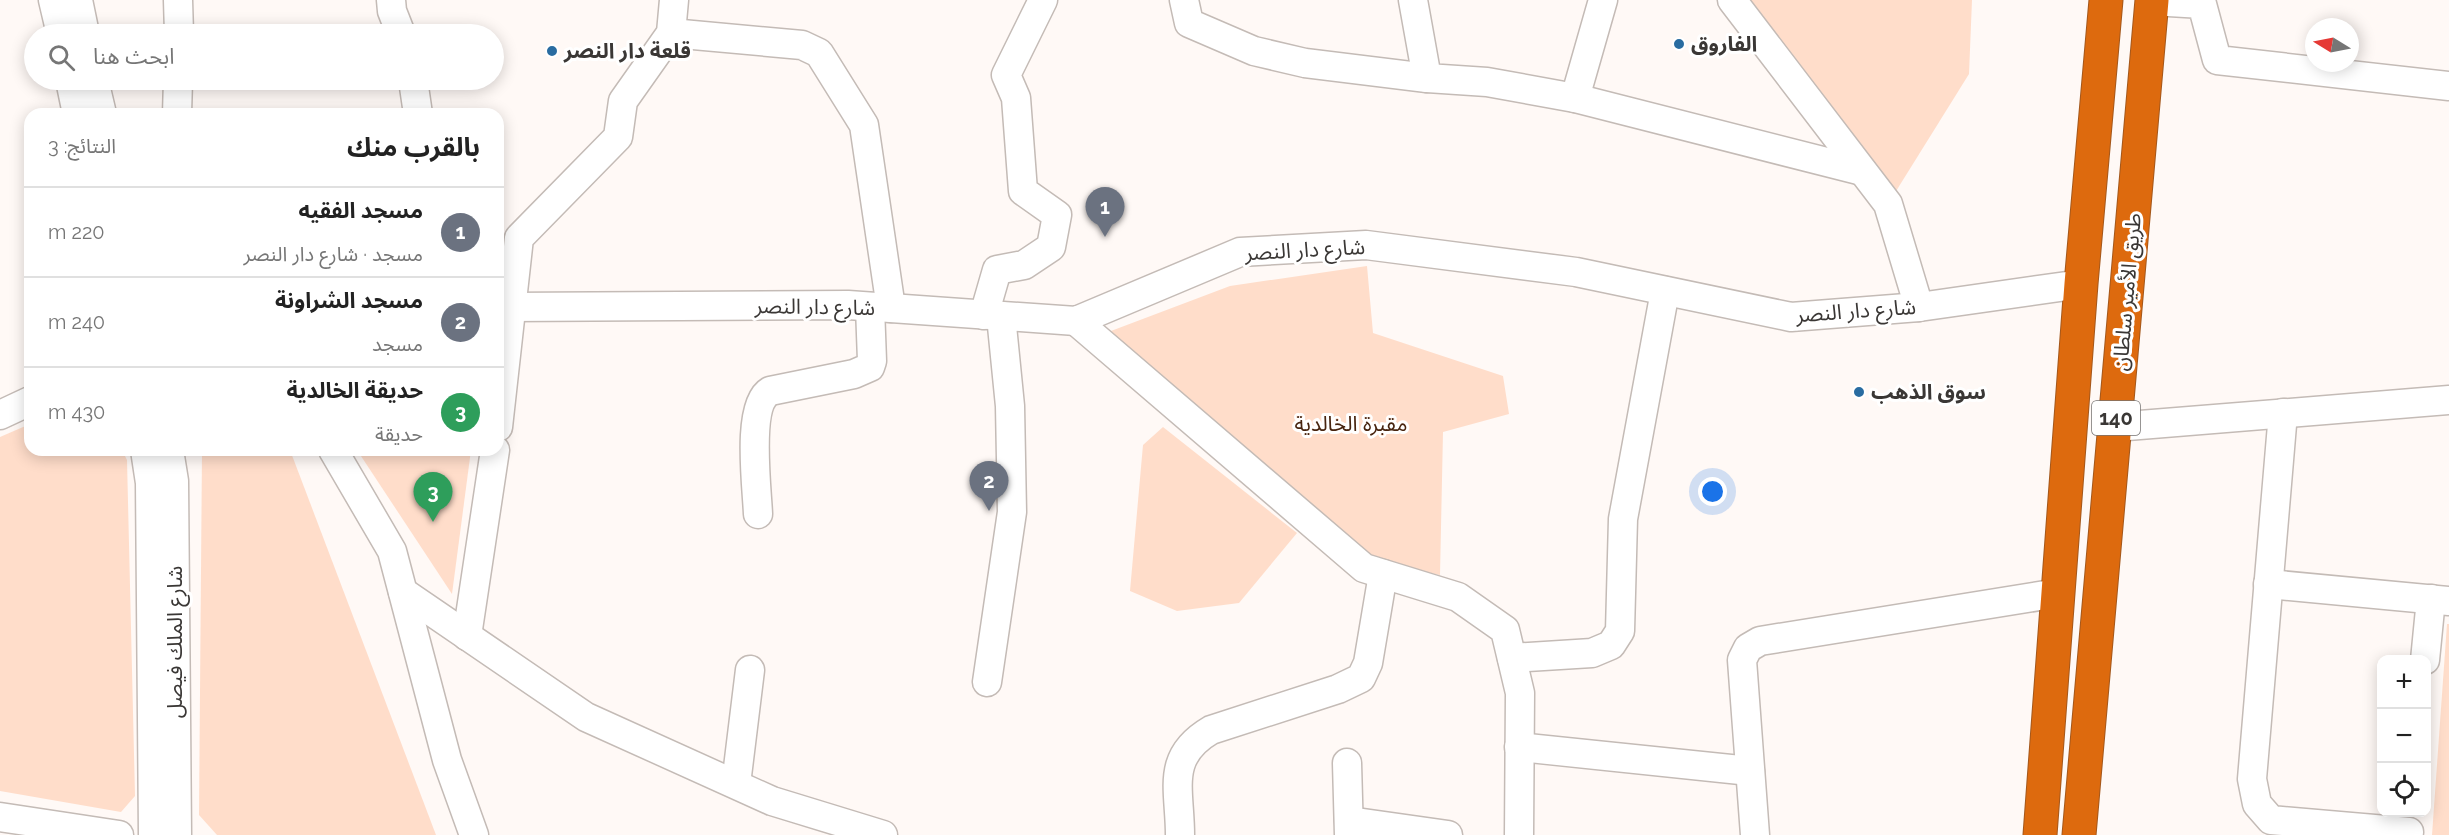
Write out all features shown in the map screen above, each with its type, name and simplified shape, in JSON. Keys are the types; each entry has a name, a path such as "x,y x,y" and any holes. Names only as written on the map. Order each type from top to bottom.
{"highway":[{"name":"140","path":"2040,835 2081,284 2106,0"},
{"name":"طريق الأمير سلطان","path":"2079,835 2152,0"}],"street":[{"path":"53,0 59,24"},
{"path":"78,0 83,24"},
{"path":"178,0 179,24"},
{"path":"391,0 397,24"},
{"path":"504,337 506,307 519,238 618,137 624,101 671,33 674,0"},
{"path":"987,682 1012,512 1010,406 992,315 997,270 1024,265 1051,247 1057,215 1023,191 1016,98 1006,75 1043,0"},
{"path":"1184,0 1189,23 1254,51 1305,63 1427,78 1487,82 1575,98 1862,171"},
{"path":"1413,0 1427,78"},
{"path":"1575,98 1603,0"},
{"path":"1732,0 1888,204 1919,307"},
{"path":"2152,0 2202,4 2217,60 2449,86"},
{"path":"671,33 802,45 819,52 864,126 881,308 872,362 870,367 854,374 764,394 759,403 756,448 758,514"},
{"path":"72,90 76,108"},
{"path":"96,90 101,108"},
{"path":"177,108 178,90"},
{"path":"414,90 417,108"},
{"name":"شارع دار النصر","path":"506,307 881,308 1076,321 1240,252 1366,245 1576,272 1791,317 1919,307 2081,284"},
{"path":"1512,658 1592,652 1611,645 1620,631 1623,519 1665,291"},
{"path":"1076,321 1364,568 1458,597 1505,630 1520,693 1519,835"},
{"path":"2115,427 2449,400"},
{"path":"0,415 24,404"},
{"path":"2283,414 2252,779 2257,804 2271,820 2409,826"},
{"path":"145,456 150,483 153,835"},
{"name":"شارع الملك فيصل","path":"169,456 174,481 177,835"},
{"path":"337,456 392,551 447,760 474,835"},
{"path":"467,636 494,456"},
{"path":"1180,835 1179,761 1188,748 1197,738 1211,730 1338,689 1361,678 1370,654 1383,574"},
{"path":"2268,584 2440,600 2426,655"},
{"path":"402,592 586,717 772,801 884,835"},
{"path":"1755,835 1742,660 1748,648 1760,640 2058,593"},
{"path":"736,784 750,670"},
{"path":"1519,747 1750,771"},
{"path":"1347,763 1349,828 1448,835"},
{"path":"0,817 118,835"}],"green space":[{"path":"1732,0 1972,0 1969,74 1888,204"},
{"name":"مقبرة الخالدية","path":"1367,266 1373,333 1503,376 1509,414 1443,432 1440,575 1366,559 1103,334 1230,286"},
{"path":"24,427 24,456 125,456 127,460 135,796 121,812 0,791 0,437"},
{"path":"1163,427 1297,533 1239,603 1177,611 1130,591 1143,445"},
{"path":"202,456 292,456 436,835 217,835 199,815"},
{"path":"361,456 470,456 452,594"},
{"path":"2447,624 2449,624 2449,835 2432,835"}],"place":[{"name":"الفاروق","path":"1679,44"},
{"name":"قلعة دار النصر","path":"552,51"},
{"name":"مسجد الفقيه","path":"1105,237"},
{"name":"سوق الذهب","path":"1859,392"},
{"name":"مسجد الشراونة","path":"989,511"},
{"name":"حديقة الخالدية","path":"433,522"}]}
